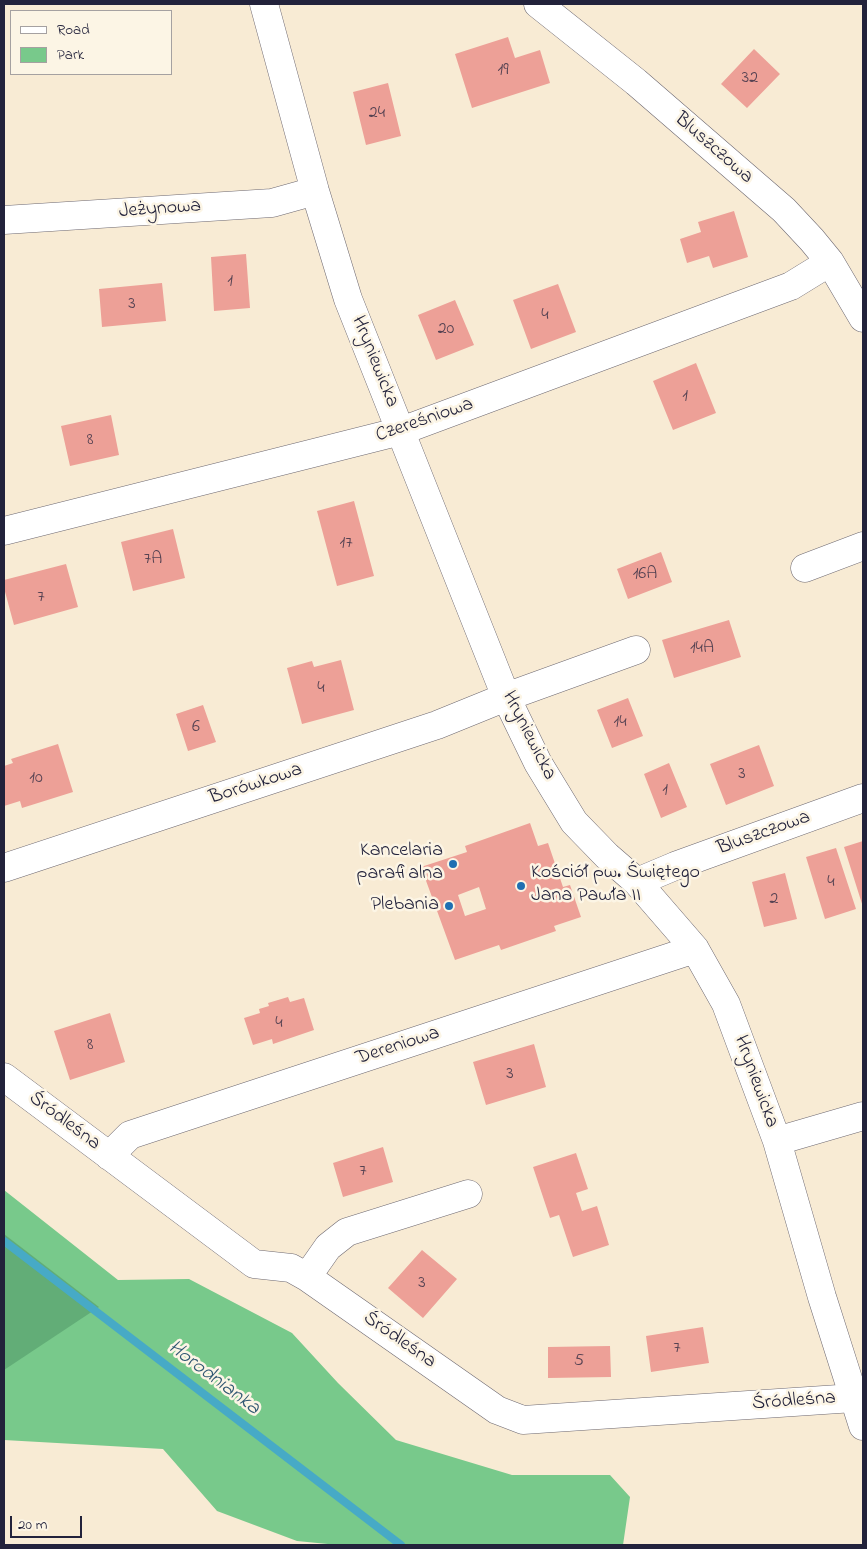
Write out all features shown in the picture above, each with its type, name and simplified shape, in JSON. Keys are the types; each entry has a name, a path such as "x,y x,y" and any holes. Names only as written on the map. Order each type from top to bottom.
{"street":[{"name":"Hryniewicka","path":"264,4 315,191 348,299 506,697 538,763 574,822 607,856 637,882 694,949 726,1004 777,1141 822,1297 861,1417"},
{"name":"Bluszczowa","path":"538,4 636,82 784,210 830,262 863,318"},
{"name":"Jeżynowa","path":"4,220 272,203 315,191"},
{"name":"Czereśniowa","path":"4,531 401,432 791,286 830,262"},
{"path":"805,568 863,546"},
{"name":"Borówkowa","path":"4,868 437,725 506,697 636,650"},
{"name":"Bluszczowa","path":"637,882 675,866 863,798"},
{"name":"Dereniowa","path":"109,1156 130,1135 694,949"},
{"name":"Śródleśna","path":"4,1077 254,1264 291,1268 307,1277 497,1410 523,1420 861,1417"},
{"path":"777,1141 863,1116"},
{"path":"307,1277 328,1247 347,1232 468,1194"}],"green space":[{"path":"4,1190 118,1280 189,1279 292,1333 338,1383 396,1440 512,1475 610,1475 630,1497 623,1545 338,1545 297,1541 217,1511 163,1449 4,1440"},
{"path":"4,1234 99,1307 4,1370"}],"building":[{"path":"508,37 515,58 540,50 550,83 472,108 455,54"},
{"path":"754,49 780,74 747,108 721,84"},
{"path":"388,83 401,136 366,145 353,92"},
{"path":"734,211 748,257 713,268 709,256 687,263 680,239 701,232 698,222"},
{"path":"246,254 250,308 214,311 211,257"},
{"path":"162,283 166,321 102,327 99,289"},
{"path":"558,284 576,332 531,349 513,300"},
{"path":"455,300 474,345 436,360 418,315"},
{"path":"696,363 716,413 673,430 653,381"},
{"path":"111,415 119,455 70,466 61,426"},
{"path":"354,501 374,576 337,586 317,511"},
{"path":"173,529 185,578 133,591 121,542"},
{"path":"661,552 672,582 628,599 617,569"},
{"path":"66,564 78,607 14,625 4,588 4,580"},
{"path":"729,620 741,657 674,678 662,640"},
{"path":"341,660 354,710 302,724 287,668 312,661 314,667"},
{"path":"628,698 643,736 612,748 597,710"},
{"path":"203,705 216,742 188,751 176,714"},
{"path":"58,744 73,792 22,808 20,801 4,806 4,766 13,763 11,759"},
{"path":"759,745 774,786 726,805 710,764"},
{"path":"669,763 687,807 661,818 644,774"},
{"name":"Kościół pw. Świętego Jana Pawła II","path":"530,823 538,846 548,843 563,887 570,885 581,917 554,926 556,931 501,950 499,945 455,960 421,867 467,852 465,846","holes":["479,887 486,909 465,916 458,895"]},
{"path":"863,841 863,907 844,847"},
{"path":"836,848 856,909 825,919 806,857"},
{"path":"785,873 797,919 764,927 752,882"},
{"path":"288,997 290,1002 304,998 314,1030 273,1044 272,1039 253,1045 244,1018 260,1013 259,1009 269,1006 268,1003"},
{"path":"110,1013 125,1062 70,1080 54,1031"},
{"path":"534,1044 546,1087 486,1105 473,1062"},
{"path":"383,1147 393,1182 343,1197 333,1163"},
{"path":"576,1153 588,1189 576,1193 582,1211 597,1206 609,1245 573,1257 559,1215 550,1218 533,1167"},
{"path":"422,1250 457,1279 423,1318 388,1288"},
{"path":"703,1327 709,1363 651,1372 646,1336"},
{"path":"610,1346 611,1377 548,1378 548,1347"}],"waterway":[{"name":"Horodnianka","path":"4,1241 401,1545"}],"place":[{"name":"Kancelaria parafialna","path":"453,864"},
{"name":"Kościół pw. Świętego Jana Pawła II","path":"521,886"},
{"name":"Plebania","path":"449,906"}]}
